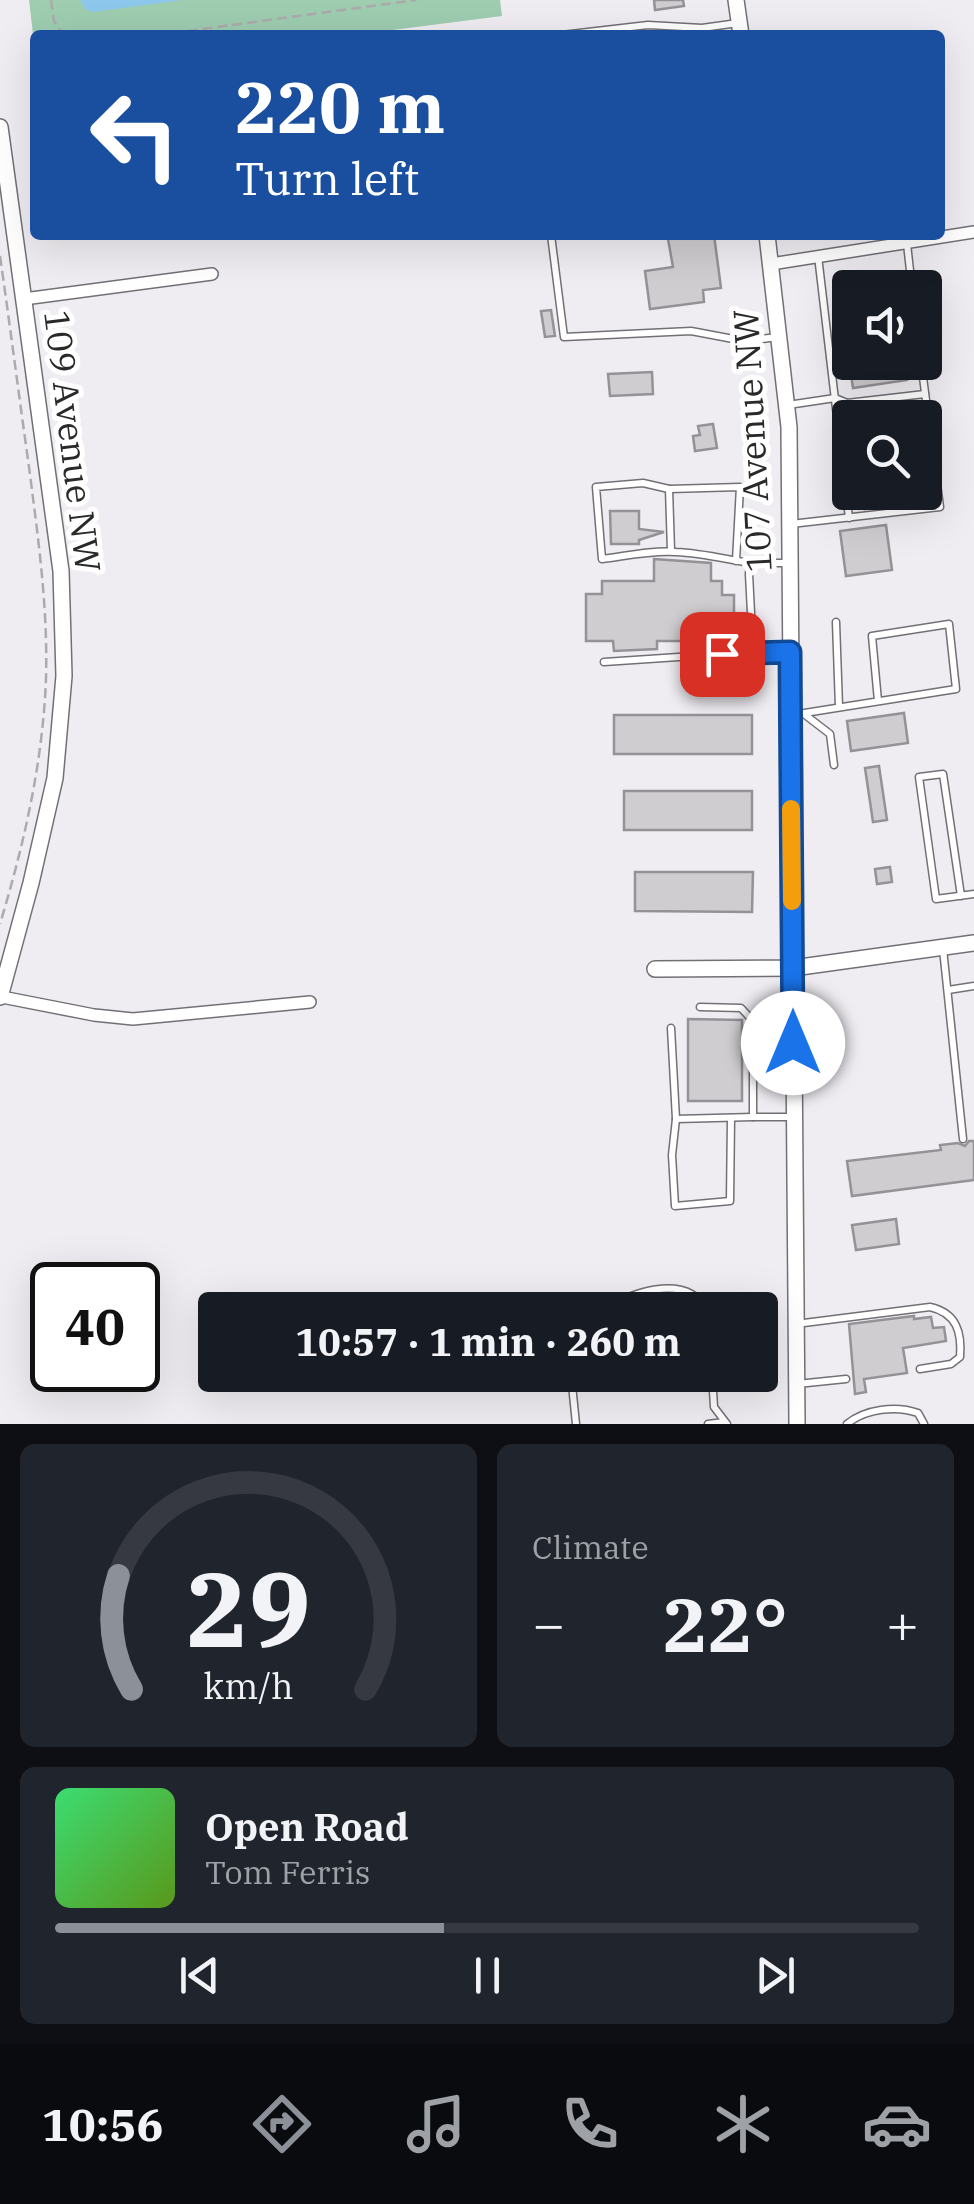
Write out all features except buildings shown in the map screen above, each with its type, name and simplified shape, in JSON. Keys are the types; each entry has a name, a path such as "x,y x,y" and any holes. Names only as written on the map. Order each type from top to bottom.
{"street":[{"path":"736,0 740,29"},
{"name":"109 Avenue NW","path":"0,127 61,570 64,676 55,778 1,997"},
{"path":"945,237 974,232"},
{"name":"107 Avenue NW","path":"769,240 787,406 790,652 796,714 792,968 797,1424"},
{"path":"771,264 925,240"},
{"path":"24,299 212,274"},
{"path":"655,969 792,968 974,944"},
{"path":"1,997 94,1016 133,1018 310,1002"}],"lane":[{"path":"605,30 648,25 740,29"},
{"path":"551,240 564,336 690,331 744,341 780,336"},
{"path":"906,243 910,270"},
{"path":"818,256 848,518"},
{"path":"790,524 940,507 923,380"},
{"path":"787,406 834,398 847,403 925,394"},
{"path":"736,561 740,487 669,488 643,482 596,487 602,559 672,551 736,561 750,563 790,563"},
{"path":"669,488 672,551"},
{"path":"750,563 753,652"},
{"path":"836,622 840,708"},
{"path":"796,714 840,708 878,702 956,689 950,624 872,636 878,702"},
{"path":"604,662 790,652"},
{"path":"796,714 830,734 834,764"},
{"path":"961,896 943,774 918,778 936,899 961,896 974,894"},
{"path":"943,948 963,1139"},
{"path":"948,990 974,986"},
{"path":"700,1007 741,1008 753,1021 753,1117"},
{"path":"671,1028 675,1206 730,1202 731,1118"},
{"path":"676,1119 793,1118"},
{"path":"645,1292 663,1287 679,1292"},
{"path":"795,1324 930,1306 940,1309 951,1316 959,1330 960,1358 951,1364 920,1369"},
{"path":"795,1384 846,1379"},
{"path":"573,1392 576,1424"},
{"path":"713,1392 714,1406 726,1423"},
{"path":"848,1424 864,1413 900,1409 918,1413 924,1424"},
{"path":"708,1424 726,1423"}],"path":[{"path":"51,0 54,22 60,30"},
{"path":"195,30 416,0"},
{"path":"0,256 40,549 46,681 36,772 18,862 0,924"}],"green space":[{"path":"29,0 500,0 502,16 393,30 33,30"}],"water":[{"path":"80,0 183,0 92,12"}],"slow traffic":[{"path":"791,809 792,901"}],"route":[{"path":"722,654 790,652 793,1043"}]}
